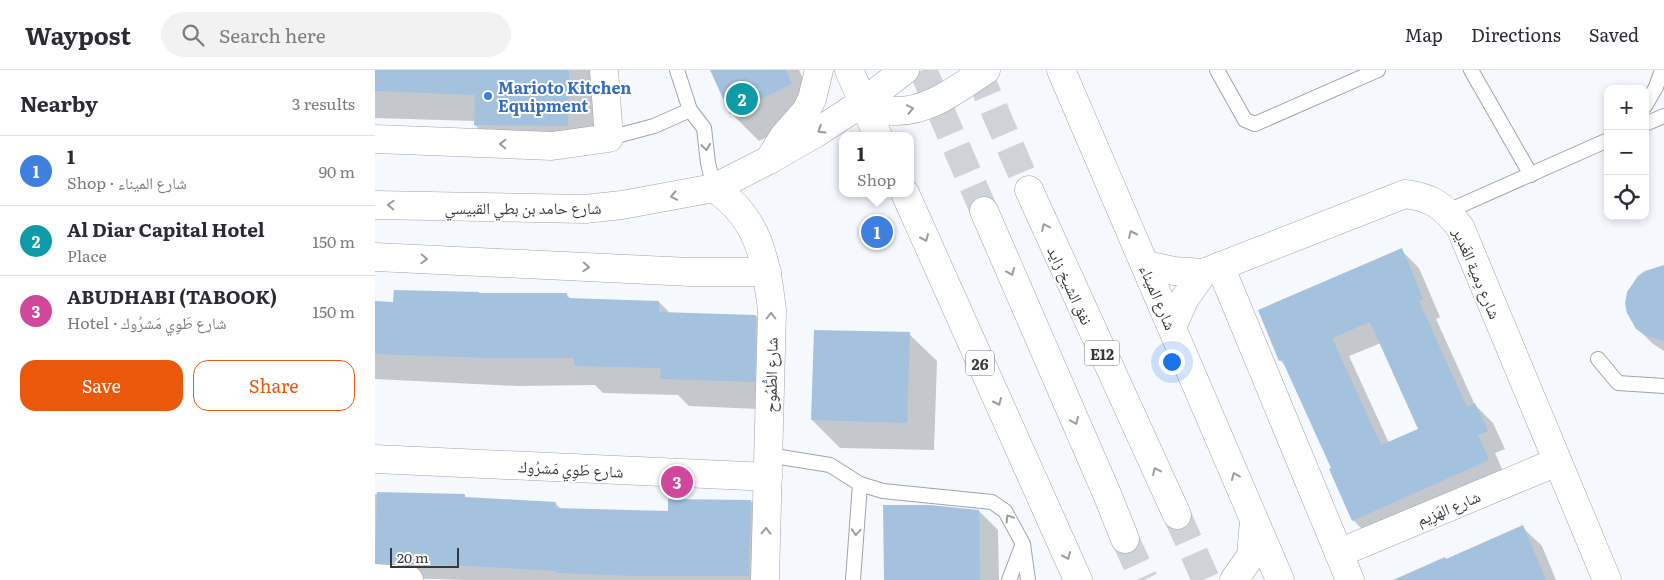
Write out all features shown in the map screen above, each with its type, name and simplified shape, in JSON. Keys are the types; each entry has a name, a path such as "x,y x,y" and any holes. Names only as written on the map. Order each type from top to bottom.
{"main road":[{"path":"375,139 552,146 609,138 605,70"},
{"path":"769,160 784,136 806,111 812,99 819,70"},
{"path":"849,70 876,132"},
{"name":"شارع حامد بن بطي القبيسي","path":"375,204 585,209 622,205 714,188 769,160 863,104 905,70"},
{"path":"863,104 891,111 907,111 942,98 985,70"},
{"name":"شارع الميناء","path":"1067,76 1280,580"},
{"name":"شارع الطُّمُوح","path":"714,188 733,203 749,221 767,272 772,310 765,580"},
{"name":"نفق الشيخ زايد","path":"1029,190 1177,515"},
{"name":"شارع دِمية الغَدير","path":"1146,265 1174,272 1211,269 1405,194 1428,199 1448,211 1460,227 1607,580"},
{"name":"26","path":"907,197 1078,580"},
{"path":"984,211 1125,539"},
{"path":"375,256 690,272 767,272"},
{"path":"1172,327 1185,298 1211,269 1351,580"},
{"name":"شارع طَوِي مَشرُوك","path":"375,459 768,466"},
{"name":"شارع الهَزِيم","path":"1339,553 1557,462"},
{"path":"1234,580 1251,556 1254,521"},
{"path":"375,578 409,580"}],"lane":[{"path":"677,70 690,110 704,128 708,163 714,188"},
{"path":"1217,70 1245,120 1255,124 1378,70"},
{"path":"1471,70 1531,175"},
{"path":"1649,99 1662,70"},
{"path":"609,138 654,126 690,110"},
{"path":"1649,122 1664,116"},
{"path":"1448,211 1604,142"},
{"path":"1598,358 1618,383 1664,386"},
{"path":"768,466 829,465 860,484 883,491 992,502 1005,511 1023,544 1028,580"},
{"path":"853,580 860,484"},
{"path":"1009,580 1023,544"}],"building":[{"path":"375,70 569,70 568,126 474,125 475,95 375,91"},
{"path":"710,70 786,70 792,84 730,114"},
{"path":"1402,248 1423,299 1419,301 1467,407 1475,403 1488,431 1478,435 1489,460 1352,521 1329,469 1331,468 1282,360 1279,361 1258,310","holes":["1370,322 1418,429 1381,445 1332,338"]},
{"path":"1664,265 1664,341 1646,336 1636,329 1627,313 1625,304 1627,292 1638,276 1645,271"},
{"path":"394,290 479,293 567,293 567,298 659,301 659,312 756,315 755,382 660,379 661,368 574,366 574,358 489,358 375,354 375,301 393,302"},
{"path":"814,330 910,332 907,423 811,420"},
{"path":"377,492 465,494 465,497 556,502 555,508 668,511 668,499 751,500 749,576 637,576 556,573 556,571 470,566 375,563"},
{"path":"883,505 930,505 979,510 980,580 884,580"},
{"path":"1523,525 1546,580 1393,580 1445,557 1446,559"}],"tunnel":[{"path":"923,70 984,211"},
{"path":"977,70 1029,190"},
{"path":"1177,515 1206,580"},
{"path":"1125,539 1144,580"}],"place":[{"name":"Marioto Kitchen Equipment","path":"488,96"},
{"name":"Al Diar Capital Hotel","path":"742,99"},
{"name":"1","path":"877,232"},
{"name":"ABUDHABI (TABOOK)","path":"677,482"}]}
